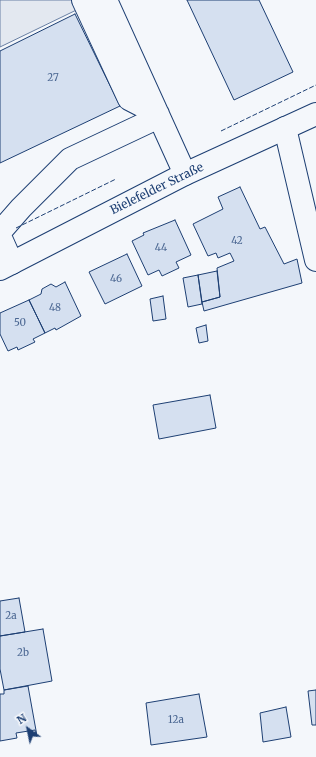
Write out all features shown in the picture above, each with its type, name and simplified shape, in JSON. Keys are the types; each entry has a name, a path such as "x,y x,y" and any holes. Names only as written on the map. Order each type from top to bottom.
{"main road":[{"path":"83,0 129,99 159,116"},
{"path":"106,0 185,174"},
{"name":"Bielefelder Straße","path":"6,266 185,174 316,114"},
{"path":"0,232 21,208 70,159 159,116"},
{"path":"285,128 316,260"},
{"path":"0,236 6,266"}],"shaded area":[{"path":"0,0 97,0 0,47"}],"building":[{"path":"187,0 259,0 293,72 234,100"},
{"path":"75,14 120,106 0,163 0,51"},
{"path":"240,187 260,229 265,227 284,264 297,259 302,283 204,311 202,302 220,297 217,268 234,261 230,253 218,258 216,253 208,256 193,224 223,209 218,197"},
{"path":"175,220 191,255 176,262 179,268 162,276 159,270 148,275 132,241 144,235 143,233"},
{"path":"127,254 142,286 105,304 89,272"},
{"path":"217,271 220,297 202,302 198,275"},
{"path":"198,275 202,304 188,307 183,278"},
{"path":"65,282 81,316 56,330 55,328 45,333 29,300 41,294 42,289 51,284 56,287"},
{"path":"163,296 166,319 153,321 150,299"},
{"path":"29,300 45,333 33,339 35,342 18,350 17,347 8,351 0,334 0,313"},
{"path":"206,325 208,341 199,343 196,328"},
{"path":"210,395 216,428 159,439 153,405"},
{"path":"19,598 25,632 0,636 0,601"},
{"path":"43,629 52,681 4,690 0,669 0,636"},
{"path":"28,686 37,736 35,730 16,733 17,738 0,741 0,694 4,694 4,690"},
{"path":"316,690 316,725 312,725 308,691"},
{"path":"199,694 207,737 151,745 146,703"},
{"path":"286,707 291,737 263,742 260,713"}],"fence":[{"path":"221,131 316,85"},
{"path":"16,228 116,179"}]}
